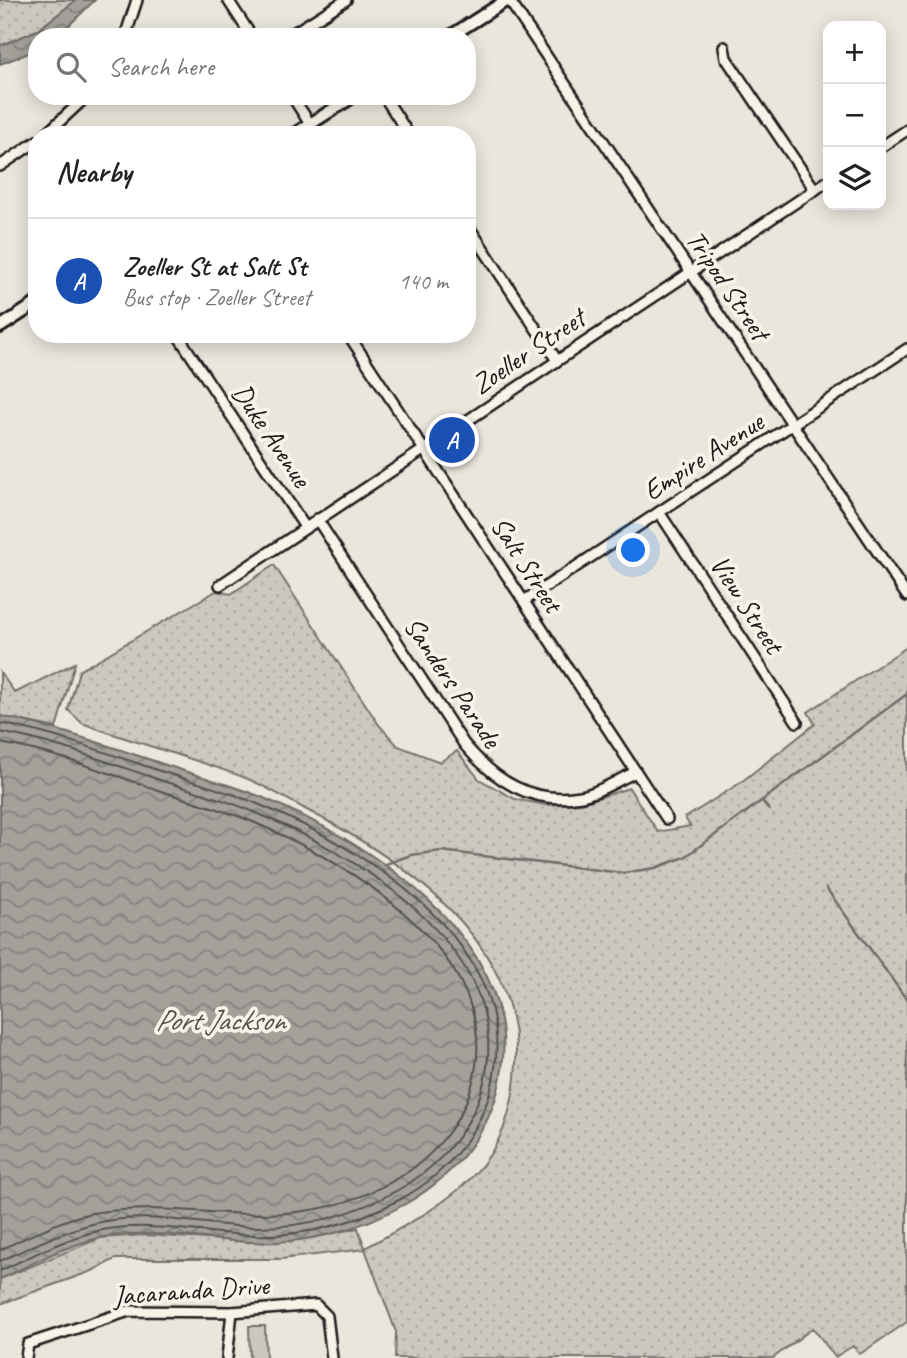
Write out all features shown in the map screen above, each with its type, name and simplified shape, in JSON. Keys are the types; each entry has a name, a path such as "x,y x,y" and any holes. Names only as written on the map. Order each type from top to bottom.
{"street":[{"path":"128,28 137,0"},
{"path":"228,0 246,28"},
{"path":"302,28 346,0"},
{"path":"463,28 508,0"},
{"name":"Tripod Street","path":"508,0 907,596"},
{"path":"724,47 726,58 815,190"},
{"path":"55,126 77,105"},
{"path":"298,105 310,124"},
{"path":"307,126 340,105"},
{"path":"390,105 403,126"},
{"path":"882,147 907,130"},
{"path":"0,166 28,147"},
{"name":"Zoeller Street","path":"220,585 556,359 823,184"},
{"path":"476,237 556,359"},
{"path":"0,327 28,309"},
{"name":"Duke Avenue","path":"183,343 305,527"},
{"name":"Salt Street","path":"354,343 667,820"},
{"name":"Empire Avenue","path":"524,601 907,349"},
{"name":"View Street","path":"659,512 797,722"},
{"name":"Sanders Parade","path":"317,519 464,744 486,771 521,792 561,797 583,796 636,772"},
{"name":"Jacaranda Drive","path":"26,1358 28,1345 119,1314 232,1311 316,1305 327,1316 332,1358"},
{"path":"227,1358 232,1311"}],"shaded area":[{"path":"0,0 76,0 41,28 28,28 28,34 0,46"},
{"path":"274,565 379,725 398,746 440,762 457,751 479,779 515,799 546,805 582,803 629,788 658,832 690,826 685,818 740,783 815,724 808,712 907,647 907,1322 860,1354 853,1346 835,1357 813,1328 773,1358 395,1358 396,1332 365,1249 281,1259 115,1259 92,1271 0,1304 0,1279 100,1238 145,1235 253,1242 304,1239 358,1228 365,1248 449,1197 471,1178 489,1156 503,1130 512,1100 516,1063 512,1019 499,978 477,941 449,908 380,852 251,780 82,723 68,710 79,671 216,591 231,594"},
{"path":"75,663 56,728 0,716 0,672 15,693"},
{"path":"249,1326 265,1326 266,1358 250,1358"}],"water":[{"path":"76,0 95,0 66,28 41,28"},
{"path":"28,34 28,53 0,64 0,46"},
{"name":"Port Jackson","path":"0,716 82,737 259,796 344,838 387,866 427,899 461,935 487,976 501,1021 502,1069 491,1110 471,1147 442,1178 389,1213 332,1234 271,1242 156,1234 118,1235 74,1246 0,1279"}],"waterway":[{"path":"386,864 411,855 441,851 623,873 655,868 685,857 907,694"},
{"path":"763,802 769,810"},
{"path":"826,888 907,1000"}],"place":[{"name":"Zoeller St at Salt St","path":"452,440"}]}
